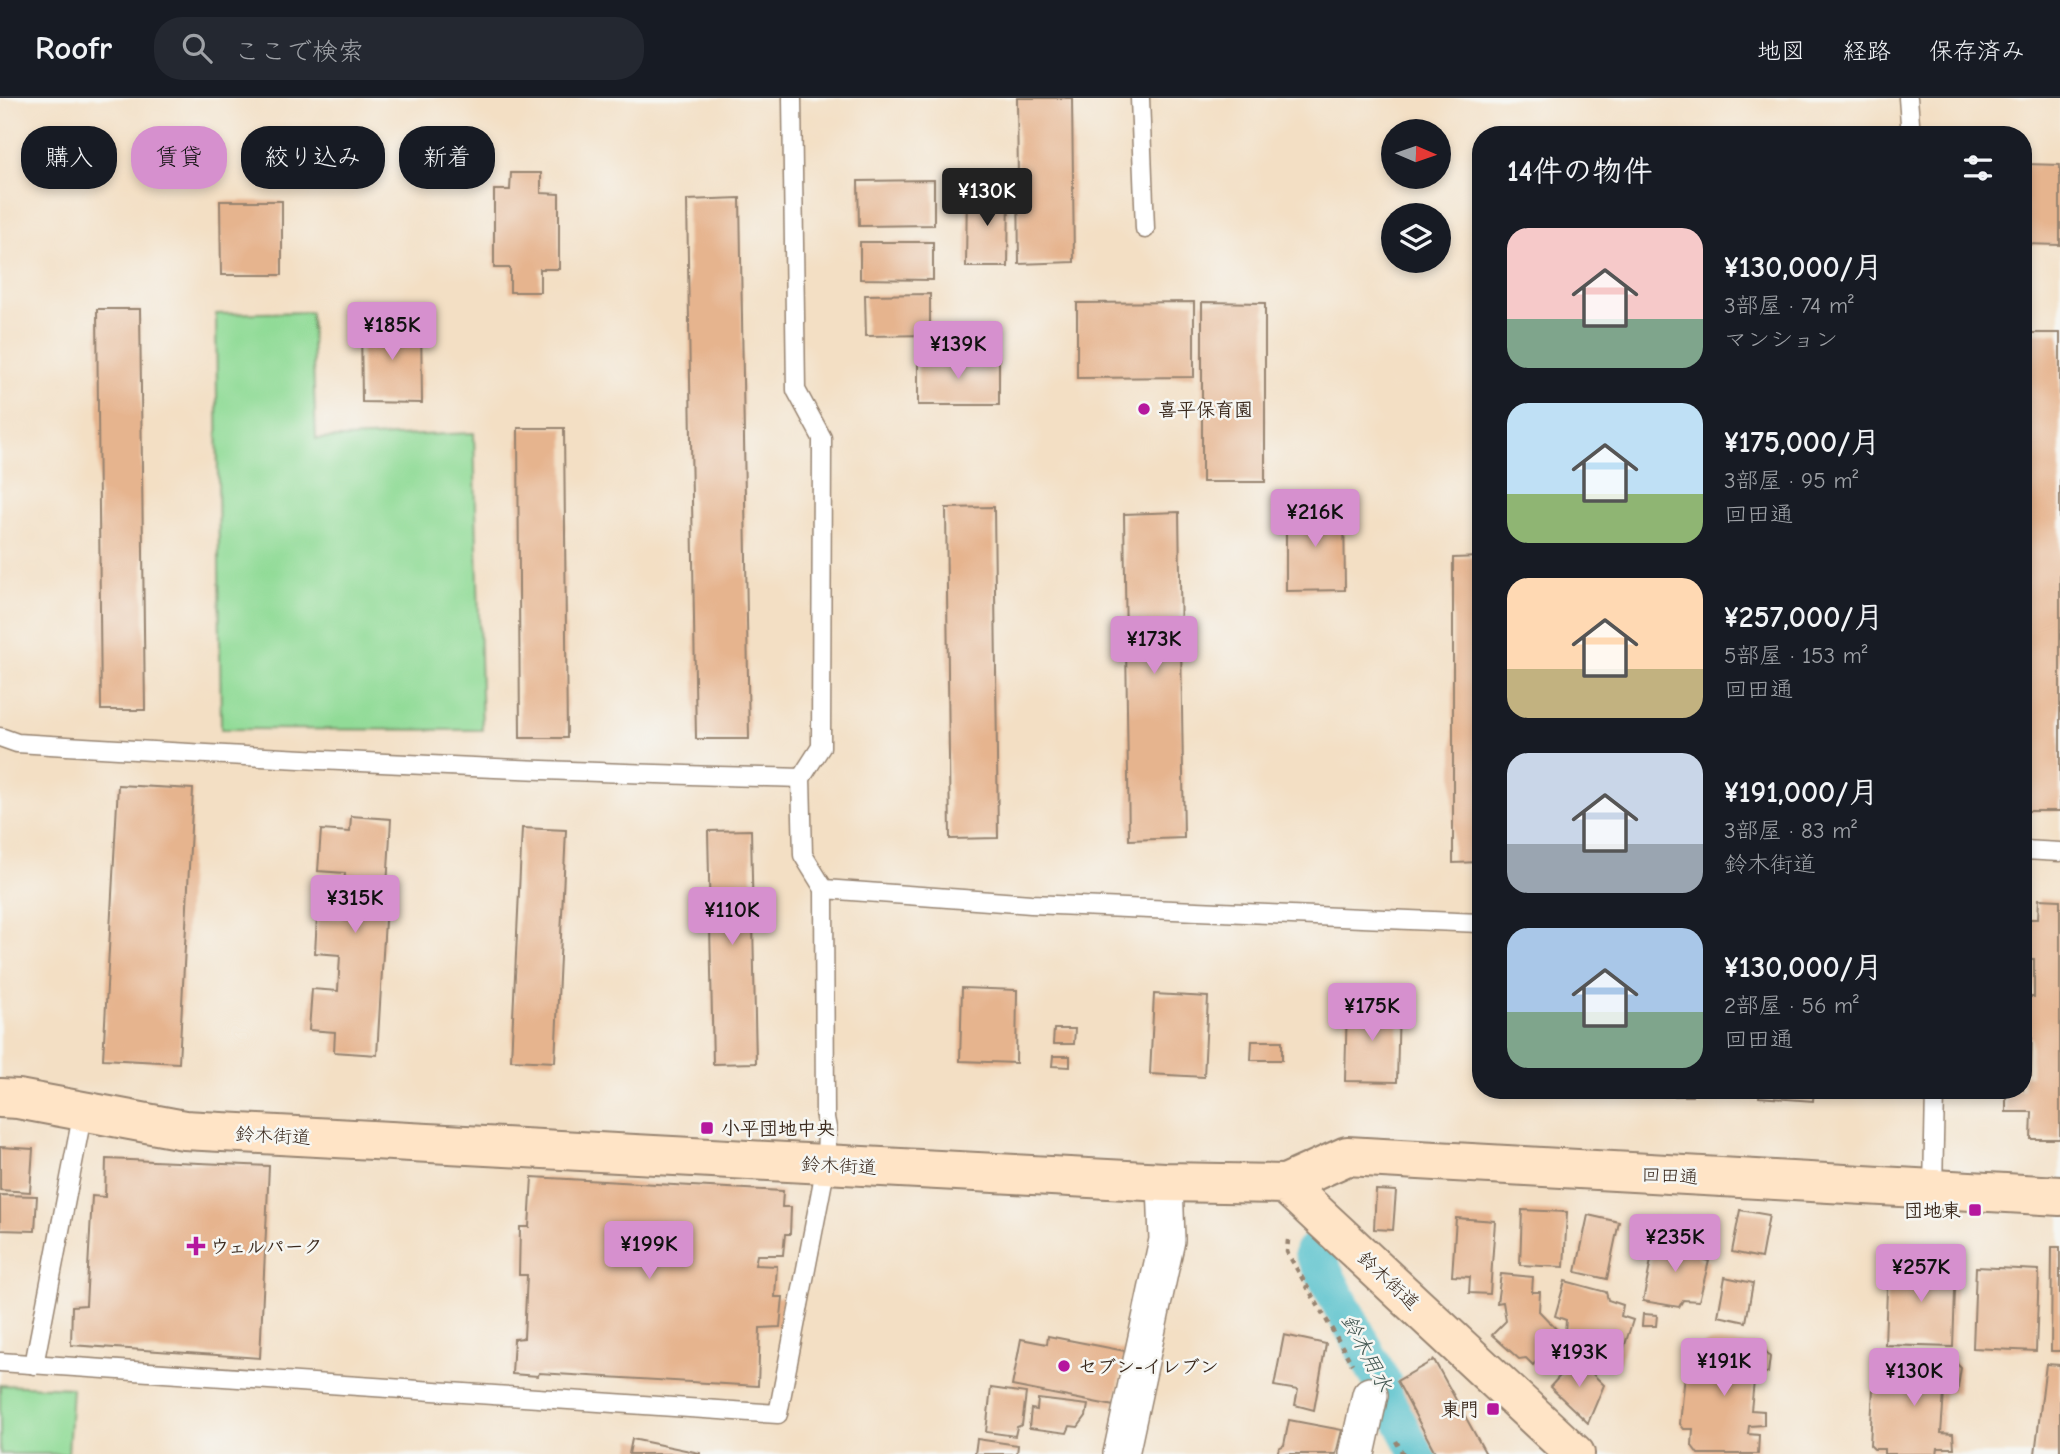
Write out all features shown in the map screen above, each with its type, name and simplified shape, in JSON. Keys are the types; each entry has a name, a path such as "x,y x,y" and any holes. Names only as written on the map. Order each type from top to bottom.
{"main road":[{"name":"鈴木街道","path":"0,1098 184,1130 1165,1182 1285,1184 1575,1454"},
{"name":"回田通","path":"1285,1184 1347,1156 2060,1196"}],"street":[{"path":"1121,1454 1167,1240 1165,1182"},
{"path":"1357,1454 1370,1395"}],"lane":[{"path":"0,1362 778,1414 826,1165 824,889 803,855 801,778 821,747 822,438 796,390 792,98"},
{"path":"1140,98 1145,229"},
{"path":"1908,98 1910,126"},
{"path":"0,737 17,743 260,758 599,773 801,778"},
{"path":"2032,850 2060,852"},
{"path":"824,889 1031,904 1472,923"},
{"path":"1933,1189 1935,1099"},
{"path":"34,1364 83,1111"}],"path":[{"path":"1288,1239 1287,1252 1404,1454"}],"green space":[{"path":"311,312 316,439 474,433 482,730 221,729 216,314"},
{"path":"0,1385 72,1388 68,1454 0,1454"}],"building":[{"path":"1017,98 1072,98 1074,262 1019,264"},
{"path":"2032,164 2060,165 2060,245 2032,244"},
{"path":"511,173 541,173 541,193 559,194 559,269 540,269 540,292 510,292 510,268 494,268 494,190 510,190"},
{"path":"934,180 934,225 859,226 858,181"},
{"path":"967,188 1009,189 1008,267 966,267"},
{"path":"740,198 749,739 696,739 687,200"},
{"path":"220,201 282,201 282,275 221,275"},
{"path":"860,242 933,242 933,280 860,279"},
{"path":"930,294 930,335 866,336 865,295"},
{"path":"1194,302 1194,377 1077,378 1077,303"},
{"path":"1202,302 1265,303 1265,482 1202,482"},
{"path":"97,309 140,309 145,710 101,710"},
{"path":"361,322 421,322 422,403 362,402"},
{"path":"2032,333 2060,333 2060,811 2032,811"},
{"path":"918,357 999,358 999,405 918,405"},
{"path":"518,428 564,428 567,738 520,738"},
{"path":"994,507 998,838 950,839 946,508"},
{"path":"1286,508 1344,508 1345,590 1286,591"},
{"path":"1179,512 1184,838 1129,840 1124,514"},
{"path":"1472,557 1472,862 1453,863 1453,558"},
{"path":"118,785 193,789 179,1063 103,1059"},
{"path":"351,816 391,819 377,1055 334,1052 335,1032 309,1030 312,989 338,991 340,955 315,953 317,917 342,919 345,873 318,871 321,830 350,832"},
{"path":"522,828 566,830 555,1062 511,1060"},
{"path":"751,830 756,1063 713,1064 708,831"},
{"path":"2039,899 2060,900 2060,1139 2031,1139 2032,1112 2006,1112 2006,1099 2032,1099 2032,919 2038,919"},
{"path":"962,988 1017,990 1016,1063 960,1061"},
{"path":"1154,994 1208,997 1204,1077 1150,1074"},
{"path":"1347,1004 1399,1005 1397,1082 1345,1081"},
{"path":"1054,1029 1075,1029 1074,1044 1053,1044"},
{"path":"1252,1041 1282,1041 1282,1060 1251,1060"},
{"path":"1053,1056 1070,1056 1070,1067 1052,1066"},
{"path":"0,1147 33,1149 30,1192 0,1190"},
{"path":"106,1159 269,1166 260,1358 71,1345 72,1306 86,1305 92,1196 105,1197"},
{"path":"532,1177 783,1191 782,1207 791,1207 790,1234 785,1234 783,1255 757,1255 755,1265 777,1266 775,1297 783,1297 780,1327 760,1328 758,1386 539,1373 538,1376 512,1374 514,1339 524,1338 527,1275 519,1275 520,1227 529,1227"},
{"path":"1376,1190 1396,1191 1393,1230 1374,1229"},
{"path":"0,1195 37,1196 35,1231 0,1230"},
{"path":"1522,1210 1567,1212 1564,1267 1520,1265"},
{"path":"1740,1210 1769,1215 1761,1258 1732,1252"},
{"path":"1588,1215 1619,1222 1607,1279 1576,1272"},
{"path":"1456,1218 1495,1221 1490,1294 1469,1293 1470,1277 1452,1276"},
{"path":"1675,1237 1688,1239 1688,1249 1698,1250 1699,1259 1709,1261 1699,1301 1683,1300 1679,1307 1643,1301 1655,1240 1674,1244"},
{"path":"2052,1247 2060,1247 2060,1351 2051,1351"},
{"path":"1888,1261 1956,1263 1953,1347 1885,1345"},
{"path":"1976,1267 2039,1270 2036,1351 1973,1348"},
{"path":"1501,1274 1533,1277 1532,1292 1540,1292 1539,1311 1562,1335 1533,1365 1526,1358 1519,1359 1492,1335 1506,1321 1503,1302 1497,1303"},
{"path":"1725,1277 1753,1283 1746,1322 1718,1316"},
{"path":"1565,1281 1606,1292 1608,1300 1623,1305 1621,1316 1633,1320 1619,1363 1600,1357 1604,1346 1565,1332 1566,1320 1555,1316"},
{"path":"1643,1314 1657,1315 1656,1326 1642,1326"},
{"path":"1284,1335 1326,1344 1314,1410 1295,1405 1298,1390 1274,1386"},
{"path":"1048,1336 1125,1351 1114,1406 1012,1386 1021,1339 1047,1344"},
{"path":"1712,1341 1761,1345 1770,1357 1768,1373 1755,1372 1751,1410 1764,1411 1764,1425 1749,1426 1748,1434 1759,1435 1758,1454 1698,1454 1692,1446 1693,1429 1684,1429 1680,1424 1686,1365 1690,1361 1702,1361 1704,1344"},
{"path":"1902,1357 1955,1362 1961,1368 1957,1393 1944,1393 1941,1433 1953,1434 1954,1448 1938,1448 1937,1454 1884,1454 1884,1449 1874,1449 1870,1445 1873,1388 1880,1384 1898,1384"},
{"path":"1576,1358 1604,1385 1588,1423 1550,1387"},
{"path":"1434,1360 1486,1454 1436,1454 1397,1381"},
{"path":"2046,1364 2060,1365 2060,1454 2035,1454"},
{"path":"991,1388 1026,1393 1022,1425 1017,1427 1015,1436 986,1432"},
{"path":"1038,1399 1088,1405 1086,1416 1078,1427 1070,1426 1067,1433 1029,1428 1031,1409 1037,1410"},
{"path":"1289,1420 1342,1430 1336,1454 1277,1454 1279,1448 1284,1445"},
{"path":"632,1439 700,1453 700,1454 629,1454"},
{"path":"977,1439 1018,1445 1017,1454 975,1454"}],"waterway":[{"name":"鈴木用水","path":"1313,1252 1420,1454"}],"place":[{"name":"喜平保育園","path":"1144,409"},
{"name":"小平団地中央","path":"707,1128"},
{"name":"団地東","path":"1975,1210"},
{"name":"ウェルパーク","path":"196,1246"},
{"name":"セブン-イレブン","path":"1064,1366"},
{"name":"東門","path":"1493,1409"}]}
